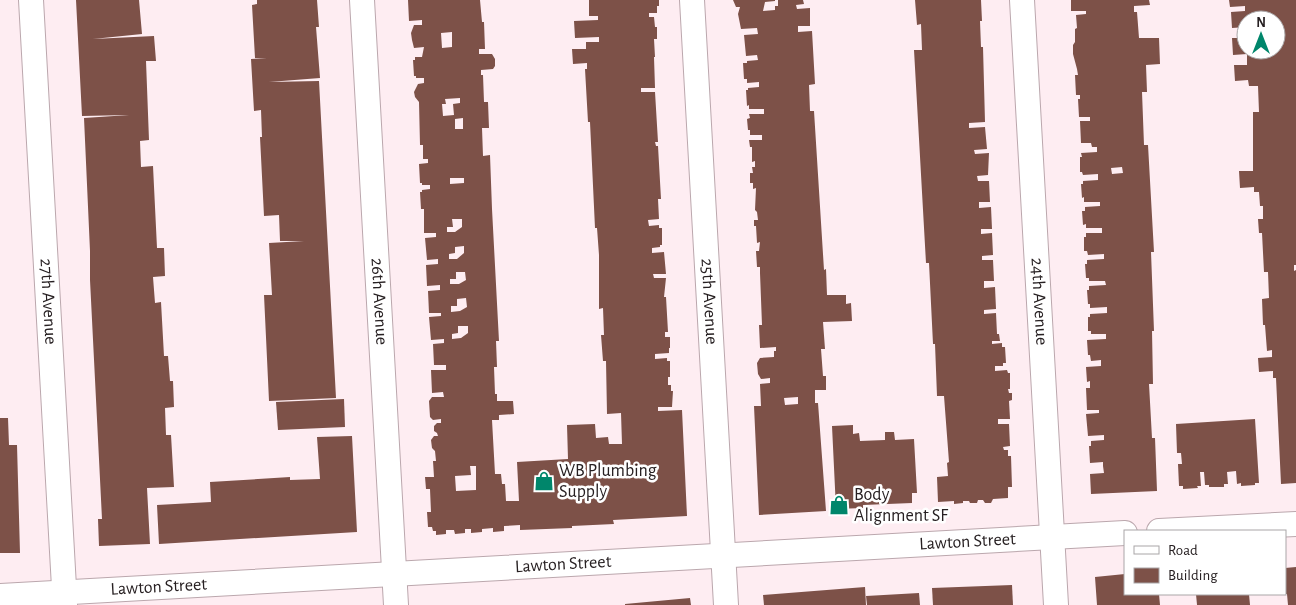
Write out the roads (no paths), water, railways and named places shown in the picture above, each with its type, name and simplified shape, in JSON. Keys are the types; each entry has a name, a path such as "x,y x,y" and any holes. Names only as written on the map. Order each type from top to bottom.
{"street":[{"name":"27th Avenue","path":"31,0 64,598"},
{"name":"26th Avenue","path":"362,0 396,605"},
{"name":"25th Avenue","path":"692,0 726,605"},
{"name":"24th Avenue","path":"1022,0 1056,605"},
{"path":"1179,530 1296,524"},
{"name":"Lawton Street","path":"0,596 64,598 394,574 1124,533"}],"place":[{"name":"WB Plumbing Supply","path":"544,481"},
{"name":"Body Alignment SF","path":"839,505"}]}
